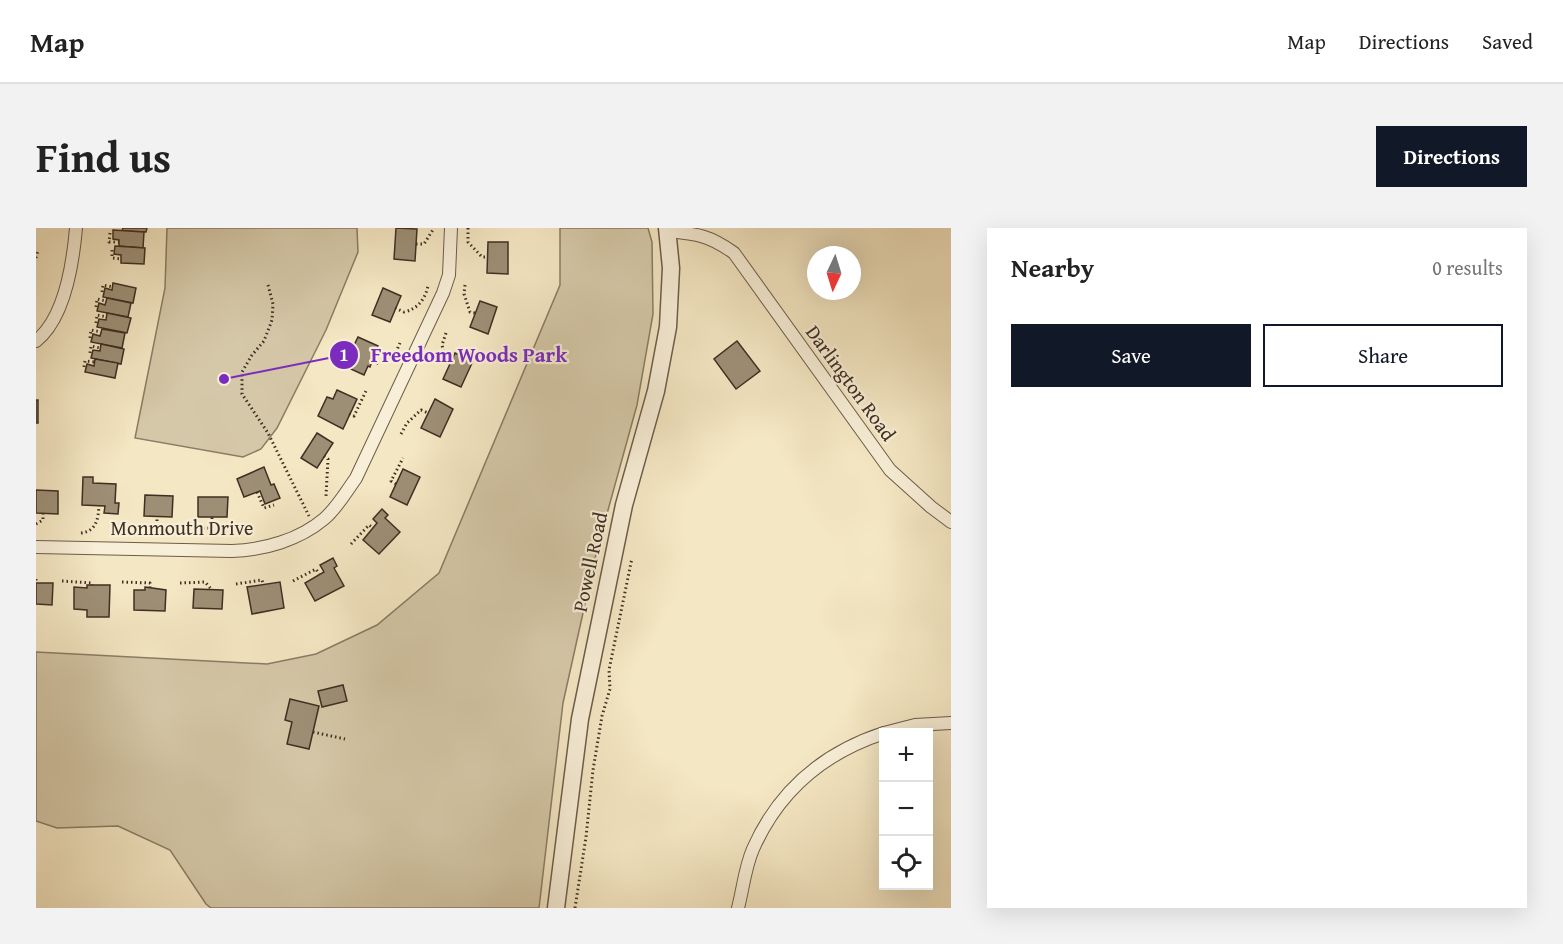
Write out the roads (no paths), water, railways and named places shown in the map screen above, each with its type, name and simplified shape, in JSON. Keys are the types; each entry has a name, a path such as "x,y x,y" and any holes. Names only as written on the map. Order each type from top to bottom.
{"street":[{"path":"36,341 54,321 61,304 76,228"},
{"name":"Monmouth Drive","path":"36,547 246,550 282,542 323,519 340,501 356,478 443,293 449,275 452,228"},
{"name":"Darlington Road","path":"667,230 717,240 734,253 890,470 951,522"},
{"name":"Powell Road","path":"556,908 580,719 621,516 656,391 667,337 671,268 667,230"},
{"path":"903,728 951,723"},
{"path":"738,908 752,852 768,819 782,800 812,769 860,741 879,735"}],"place":[{"name":"Freedom Woods Park","path":"224,379"}]}
